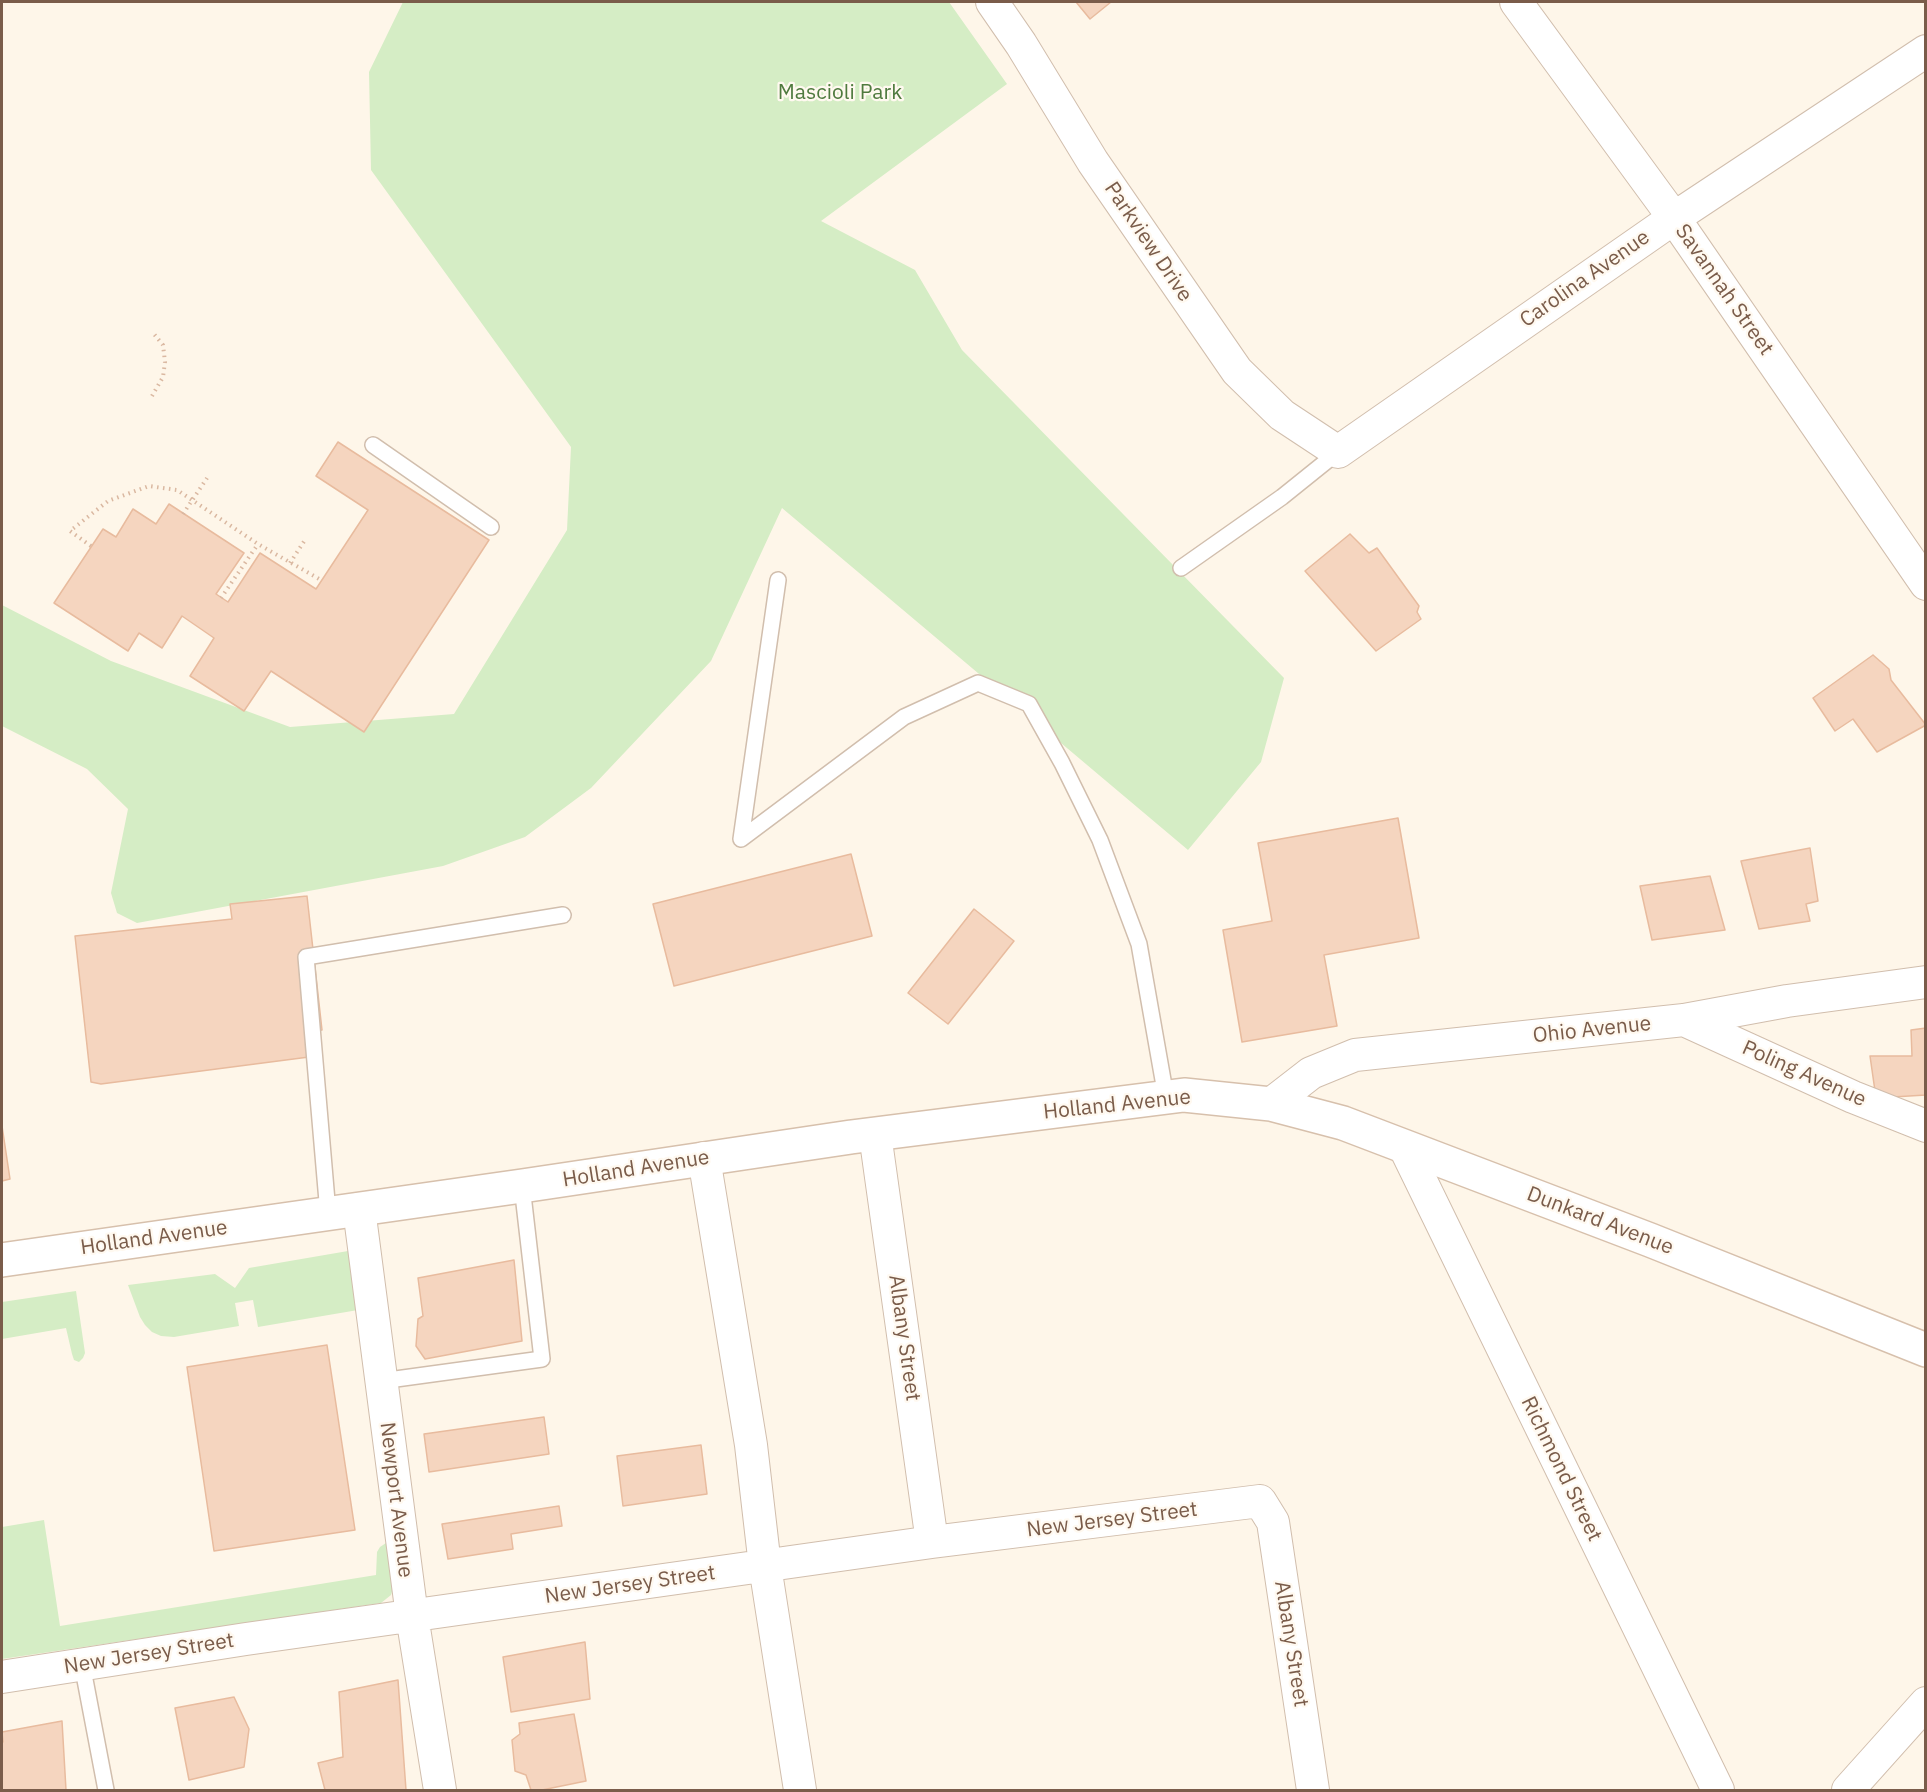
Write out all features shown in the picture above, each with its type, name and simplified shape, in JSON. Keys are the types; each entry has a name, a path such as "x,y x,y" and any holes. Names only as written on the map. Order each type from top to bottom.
{"main road":[{"name":"Holland Avenue","path":"2,1260 875,1134 1166,1097 1184,1095 1270,1104"},
{"name":"Dunkard Avenue","path":"1270,1104 1343,1123 1650,1240 1926,1350"}],"street":[{"name":"Parkview Drive","path":"992,2 1021,44 1093,162 1237,371 1282,415 1338,452"},
{"name":"Savannah Street","path":"1516,2 1674,218 1926,584"},
{"name":"Carolina Avenue","path":"1338,452 1674,218 1926,51"},
{"name":"Ohio Avenue","path":"1270,1104 1311,1073 1355,1055 1684,1020 1787,1001 1926,982"},
{"name":"Poling Avenue","path":"1684,1020 1854,1097 1926,1126"},
{"name":"Albany Street","path":"875,1134 932,1542"},
{"name":"Richmond Street","path":"1406,1148 1718,1791"},
{"path":"704,1158 751,1445 765,1566 800,1791"},
{"name":"Newport Avenue","path":"343,1211 381,1381 412,1616 440,1791"},
{"name":"Albany Street","path":"1260,1501 1272,1522 1313,1791"},
{"name":"New Jersey Street","path":"2,1677 246,1639 932,1542 1260,1501"},
{"path":"1848,1791 1926,1703"}],"lane":[{"path":"373,445 491,527"},
{"path":"1180,568 1282,497 1338,452"},
{"path":"778,580 741,839 904,717 978,683 1029,704 1062,763 1100,840 1139,944 1166,1097"},
{"path":"343,1211 306,957 563,915"},
{"path":"381,1381 542,1359 522,1186"},
{"path":"82,1664 106,1791"}],"path":[{"path":"152,396 163,377 165,362 163,345 154,334"},
{"path":"183,513 207,478"},
{"path":"91,546 70,531 108,501 149,486 177,490 258,544 321,580"},
{"path":"290,563 304,540"},
{"path":"221,598 258,544"}],"green space":[{"name":"Mascioli Park","path":"403,2 949,2 1007,84 821,221 915,270 962,350 1284,678 1261,762 1188,850 782,508 711,661 591,788 525,837 443,866 137,923 117,913 111,893 128,809 87,769 2,726 2,605 111,661 290,727 454,714 567,530 571,447 371,170 369,72"},
{"path":"348,1251 358,1310 258,1327 253,1300 235,1303 239,1326 174,1337 161,1336 152,1332 145,1325 128,1285 215,1274 235,1288 249,1268"},
{"path":"76,1291 85,1353 79,1362 74,1360 66,1328 2,1339 2,1302"},
{"path":"44,1520 60,1626 376,1575 377,1552 386,1543 391,1546 395,1581 391,1595 381,1603 2,1659 2,1527"}],"building":[{"path":"1076,2 1111,2 1090,19"},
{"path":"338,442 489,540 364,732 271,671 244,711 190,676 214,638 182,616 162,648 139,633 128,651 54,603 103,529 116,537 133,509 156,524 169,504 244,553 216,594 228,602 260,553 316,589 368,510 316,476"},
{"path":"1350,534 1369,553 1377,548 1419,606 1417,612 1421,619 1376,651 1305,571"},
{"path":"1873,655 1889,669 1891,680 1926,725 1877,752 1853,719 1835,731 1813,698"},
{"path":"1398,818 1419,938 1324,955 1337,1026 1242,1042 1223,930 1272,921 1258,843"},
{"path":"1810,848 1818,901 1806,904 1810,921 1759,929 1741,861"},
{"path":"851,854 872,936 674,986 653,904"},
{"path":"1710,876 1725,930 1652,940 1640,886"},
{"path":"307,896 322,1030 307,1032 309,1057 101,1084 91,1082 75,936 232,919 230,904"},
{"path":"974,909 1014,941 948,1024 908,993"},
{"path":"1926,1028 1926,1095 1876,1098 1870,1056 1912,1056 1911,1030"},
{"path":"2,1126 10,1179 2,1181"},
{"path":"514,1260 522,1341 425,1359 416,1346 418,1319 423,1316 418,1278"},
{"path":"327,1345 355,1530 214,1551 187,1367"},
{"path":"544,1417 549,1454 429,1472 424,1434"},
{"path":"701,1445 707,1494 623,1506 617,1456"},
{"path":"559,1506 562,1526 511,1534 513,1549 448,1559 442,1524"},
{"path":"585,1642 590,1699 511,1712 503,1657"},
{"path":"398,1680 406,1790 325,1790 318,1763 343,1757 339,1692"},
{"path":"234,1697 249,1729 244,1767 189,1780 175,1708"},
{"path":"574,1714 586,1781 531,1790 526,1775 515,1771 512,1740 520,1734 519,1723"},
{"path":"62,1721 66,1790 2,1790 2,1732"}]}
